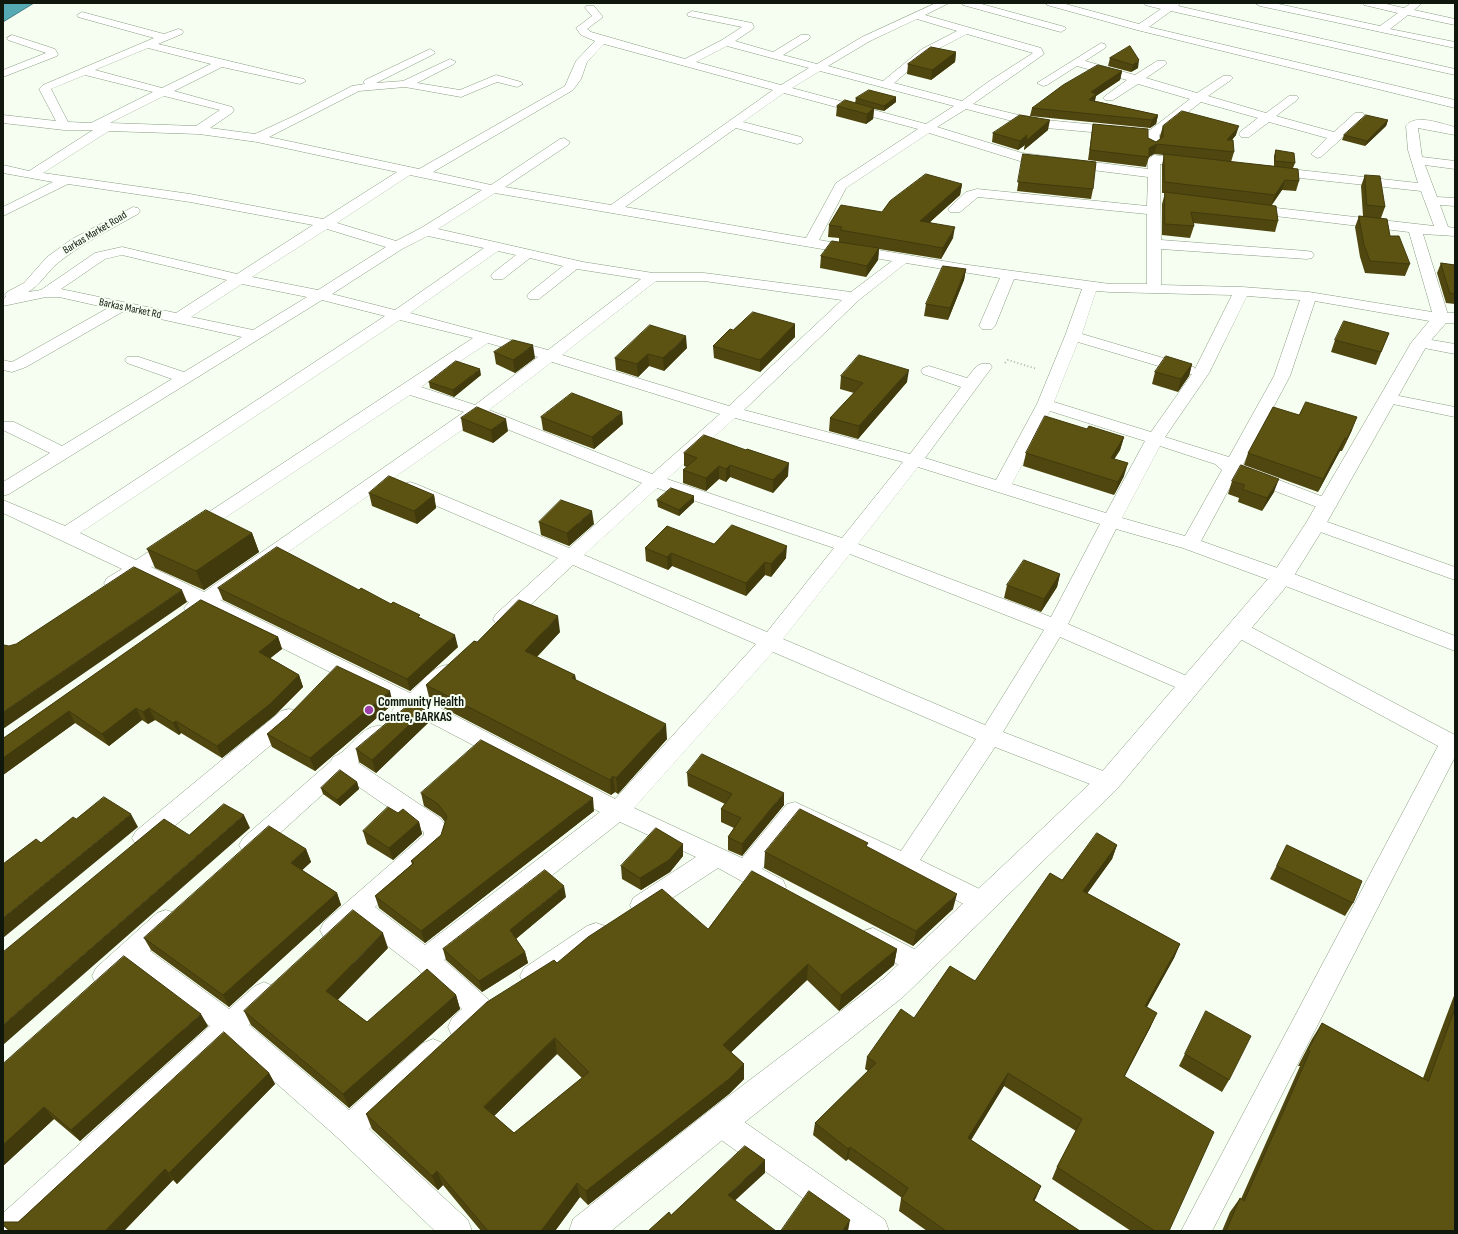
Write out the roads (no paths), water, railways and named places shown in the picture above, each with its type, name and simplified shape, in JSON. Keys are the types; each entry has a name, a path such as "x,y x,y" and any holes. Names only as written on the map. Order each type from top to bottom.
{"street":[{"path":"613,210 782,89 866,39 944,3"},
{"path":"967,3 1061,29"},
{"path":"1051,3 1141,28 1455,104"},
{"path":"1149,3 1172,5 1359,51 1455,72"},
{"path":"1260,3 1455,45"},
{"path":"1368,3 1455,22"},
{"path":"1333,75 1382,30 1417,3"},
{"path":"1141,28 1172,5"},
{"path":"590,8 598,17 582,28 583,32 602,40 927,128 1020,157 1153,174"},
{"path":"686,62 726,42 749,26 692,14"},
{"path":"82,15 164,37"},
{"path":"811,242 841,186 964,105 1039,52 916,16"},
{"path":"885,84 924,53 966,30"},
{"path":"64,126 46,89 47,87 178,32"},
{"path":"774,56 805,37"},
{"path":"5,72 53,54 51,51 12,38"},
{"path":"177,319 327,224 413,173 569,88 575,79 582,61 602,40"},
{"path":"726,42 817,68 1035,123 1153,134 1199,97 1227,78"},
{"path":"147,44 300,82"},
{"path":"1043,83 1101,46"},
{"path":"257,138 298,119 352,90 430,52"},
{"path":"405,84 450,62"},
{"path":"1076,62 1336,136"},
{"path":"31,175 101,126 163,92 221,63"},
{"path":"1109,98 1161,63"},
{"path":"84,71 222,107 228,110 199,130"},
{"path":"334,89 352,90 405,84 461,94 496,78 516,84"},
{"path":"1245,134 1293,98"},
{"path":"1317,154 1359,116"},
{"path":"3,119 64,126 199,130 257,138 413,173 493,189 1008,274 1110,288 1242,291 1310,296 1448,318"},
{"path":"735,124 797,140"},
{"path":"1448,231 1426,188 1414,150 1412,126 1419,124 1455,131"},
{"path":"1153,134 1154,289"},
{"path":"564,142 493,189 426,231 397,246 63,454 3,494 66,534 204,601 332,674 412,703 618,811 717,856 794,897"},
{"path":"1154,159 1200,164"},
{"path":"1417,160 1455,165"},
{"path":"3,169 31,175 190,198 327,224 397,246"},
{"path":"1263,170 1426,188"},
{"path":"3,212 67,180"},
{"path":"955,209 971,195 977,193 1154,211"},
{"path":"1154,197 1170,199"},
{"path":"1432,201 1455,202"},
{"path":"1233,207 1415,229 1448,231"},
{"name":"Barkas Market Road","path":"3,301 29,286 52,260 76,242 133,211"},
{"path":"1415,229 1448,318"},
{"path":"426,231 574,264 653,277 704,277 854,297"},
{"path":"1153,244 1307,255"},
{"path":"66,534 399,314 496,246"},
{"path":"46,293 100,256 122,251 399,314 486,337 732,412 914,460 1001,488 1190,544 1282,577 1455,644"},
{"path":"498,276 528,253"},
{"path":"488,633 570,557 732,412 854,297 904,258"},
{"path":"534,296 574,264"},
{"path":"987,326 1008,274"},
{"path":"178,619 477,411 653,277"},
{"path":"1001,488 1046,404 1073,336 1090,285"},
{"path":"905,864 990,736 1056,627 1110,521 1155,439 1201,373 1242,291"},
{"name":"Barkas Market Rd","path":"3,301 46,293 59,293 256,335"},
{"path":"1190,544 1282,376 1310,296"},
{"path":"3,365 12,367 20,364 121,307"},
{"path":"585,1231 720,1122 893,988 1108,782 1282,577 1322,514 1420,343 1448,318"},
{"path":"1073,336 1201,373"},
{"path":"97,594 486,337"},
{"path":"1420,343 1455,349"},
{"path":"133,360 186,378"},
{"path":"425,960 618,811 770,642 914,460 984,367"},
{"path":"929,371 971,384"},
{"path":"409,389 477,411 654,481 846,546 1056,627 1189,685"},
{"path":"1389,399 1455,412"},
{"path":"1046,404 1221,460 1231,468 1322,514 1455,574"},
{"path":"8,426 63,454"},
{"path":"383,476 990,736 1108,782"},
{"path":"1196,1231 1453,744 1238,629"},
{"path":"236,858 341,763 412,703 459,660"},
{"path":"125,854 283,723 304,702"},
{"path":"316,945 435,840 437,830 341,763"},
{"path":"745,872 795,811 983,902"},
{"path":"348,1129 498,998 717,856"},
{"path":"85,993 184,905"},
{"path":"357,908 425,960 498,998"},
{"path":"849,927 919,964"},
{"path":"132,952 230,1025 348,1129 457,1231"},
{"path":"5,1231 282,977"},
{"path":"720,1122 874,1231"}],"water":[{"path":"3,3 34,3 3,22"}],"place":[{"name":"Community Health Centre, BARKAS","path":"369,710"}]}
